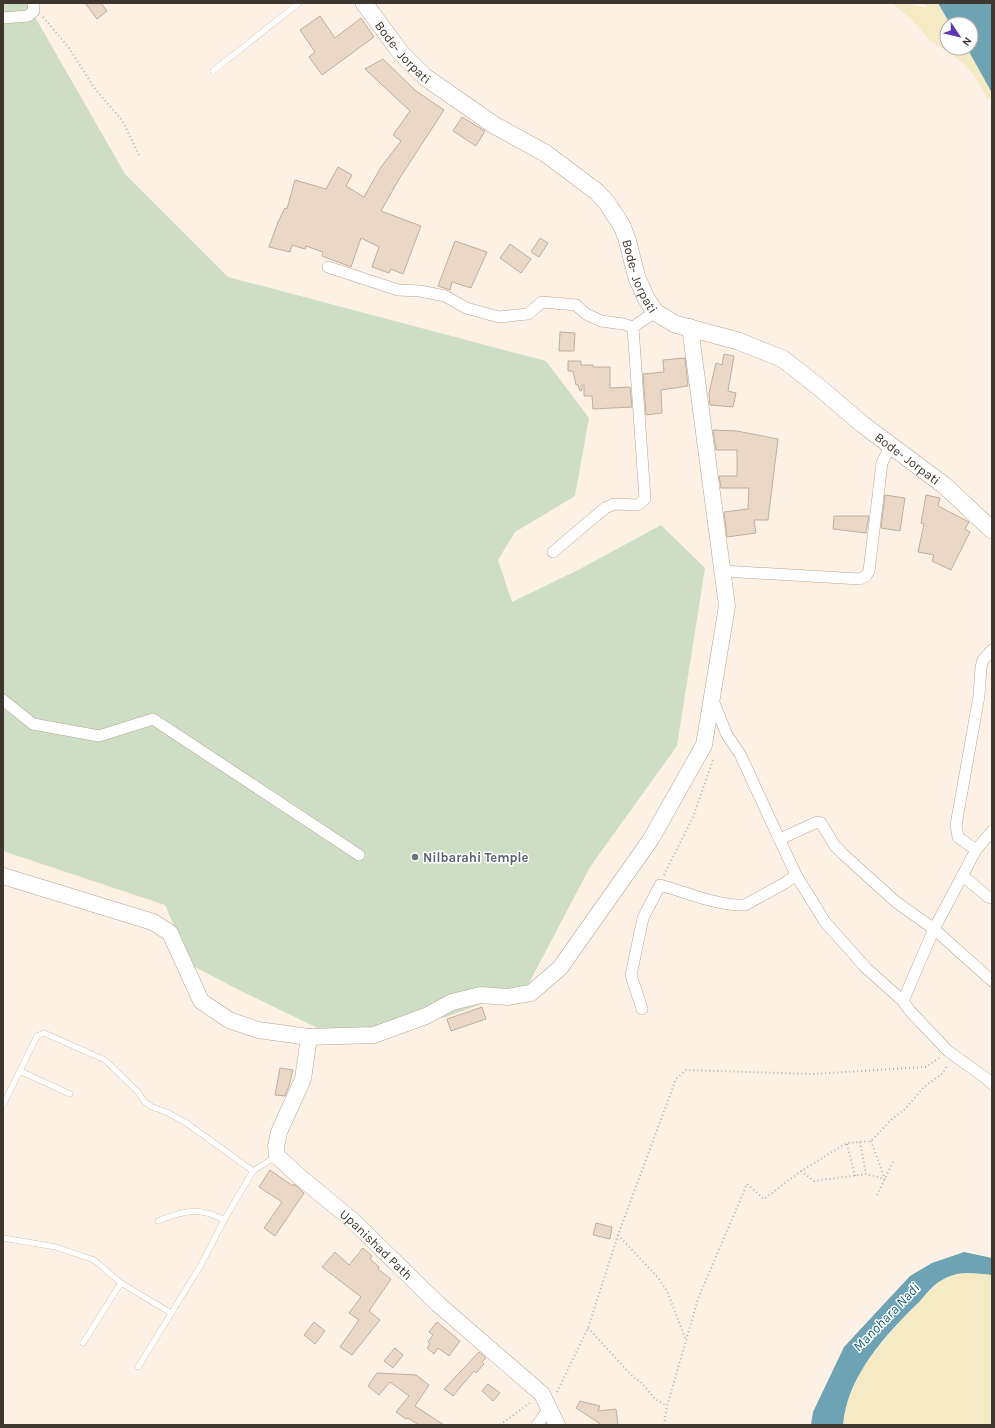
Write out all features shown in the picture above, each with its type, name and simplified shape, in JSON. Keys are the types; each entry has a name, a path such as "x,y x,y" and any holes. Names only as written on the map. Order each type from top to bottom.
{"main road":[{"name":"Bode- Jorpati","path":"364,3 401,53 425,77 494,125 545,153 597,192 607,203 622,226 637,278 644,294 655,312 675,324 753,346 783,359 857,420 891,444 945,486 992,530"},
{"path":"3,876 153,922 170,933 201,1001 229,1020 258,1030 309,1037 374,1035 426,1016 452,1002 481,995 507,997 531,992 560,968 651,839 704,745 727,606 690,327"},
{"path":"277,1156 276,1146 279,1132 303,1078 309,1037"},
{"name":"Upanishad Path","path":"277,1156 350,1219 438,1304 546,1402 557,1425"}],"street":[{"path":"3,18 28,16 34,11 34,5"},
{"path":"328,267 398,290 420,291 445,296 466,308 499,317 528,314 542,302 576,305 586,314 601,321 623,324 633,328"},
{"path":"633,328 655,312"},
{"path":"553,552 605,508 614,504 638,505 645,499 633,328"},
{"path":"723,571 860,579 866,576 869,571 882,463 891,444"},
{"path":"976,850 958,837 956,825 979,696 981,667 983,660 992,650"},
{"path":"712,698 727,735 740,754 796,875 825,922 866,968 903,1001 910,1011 948,1051 992,1084"},
{"path":"3,700 33,724 99,736 153,719 359,855"},
{"path":"780,840 817,822 821,823 835,846 843,854 896,902 934,929 992,981"},
{"path":"903,1001 934,929 976,850 992,831"},
{"path":"642,1009 631,975 643,918 660,885 738,906 745,905 785,883 796,875"},
{"path":"963,876 988,898 992,898"},
{"path":"537,1425 546,1402"}],"lane":[{"path":"213,71 299,3"},
{"path":"4,1105 37,1036 44,1033 105,1060 138,1092 144,1101 152,1107 166,1112 184,1122 253,1171"},
{"path":"20,1071 70,1094"},
{"path":"138,1367 201,1265 224,1220 253,1171 277,1156"},
{"path":"158,1221 179,1213 199,1211 212,1213 224,1220"},
{"path":"3,1238 56,1247 94,1260 121,1283 171,1313"},
{"path":"83,1343 121,1283"}],"path":[{"path":"34,5 69,48 95,89 122,120 140,157"},
{"path":"660,885 693,817 713,759"},
{"path":"664,1425 666,1406 698,1299 746,1184 764,1199 801,1171 847,1144 871,1141 892,1119 905,1109 924,1087 943,1073 947,1066 948,1051"},
{"path":"500,1425 508,1418 546,1402 588,1328 618,1235 676,1079 686,1070 812,1074 926,1066 948,1051"},
{"path":"871,1141 885,1179"},
{"path":"860,1142 866,1174"},
{"path":"847,1144 854,1176"},
{"path":"877,1195 894,1160"},
{"path":"801,1171 814,1181 866,1174 885,1179"},
{"path":"618,1235 659,1279 667,1291 686,1339"},
{"path":"588,1328 634,1378 640,1381 655,1399 666,1406"}],"green space":[{"path":"3,3 27,3 125,174 228,277 546,361 589,418 575,496 515,532 498,560 512,602 580,569 661,525 705,568 677,746 590,867 527,987 446,1017 334,1036 191,965 165,905 3,851"}],"sand":[{"path":"892,3 907,3 926,8 927,6 920,3 938,3 945,16 939,16 939,46 929,39 912,20"},
{"path":"953,56 971,56 992,93 992,98 988,99 973,74 962,62"},
{"path":"962,1272 992,1275 992,1425 843,1425 845,1408 862,1368 903,1318 941,1280"}],"water":[{"path":"938,3 992,3 992,93 971,56 979,56 979,16 945,16"},
{"name":"Manohara Nadi","path":"964,1252 992,1258 992,1275 960,1273 948,1277 936,1284 894,1327 870,1357 852,1390 846,1407 843,1425 811,1425 813,1412 844,1347 910,1276 932,1263"}],"building":[{"path":"85,3 101,3 107,11 97,19"},
{"path":"320,16 335,38 361,18 374,37 322,75 309,57 315,52 300,30"},
{"path":"383,59 416,91 444,110 399,179 381,211 421,226 403,274 391,269 389,273 372,267 379,247 361,238 351,267 322,256 323,252 306,246 305,249 292,245 290,252 269,247 278,222 285,208 287,209 295,180 326,189 338,167 352,175 346,186 364,197 381,167 401,141 393,135 410,111 365,69"},
{"path":"462,117 485,131 476,146 453,131"},
{"path":"540,238 548,243 539,257 531,252"},
{"path":"455,241 487,252 471,288 452,282 450,290 438,286"},
{"path":"510,244 531,259 521,273 500,258"},
{"path":"560,332 575,333 574,351 559,351"},
{"path":"724,354 734,356 728,391 736,393 733,407 710,405 709,393 716,363 722,365"},
{"path":"685,358 688,386 661,390 662,413 646,415 643,374 664,372 663,360"},
{"path":"568,361 581,361 581,365 593,365 593,367 610,367 610,388 630,387 632,407 593,409 592,396 584,396 584,385 582,385 582,390 580,391 578,385 576,385 573,371 568,371"},
{"path":"713,430 737,431 778,439 768,520 754,520 756,533 727,537 724,512 748,509 749,488 721,488 719,476 737,476 737,450 716,450"},
{"path":"885,495 905,498 900,531 881,528"},
{"path":"926,495 940,498 938,506 969,522 965,529 970,532 951,570 932,561 934,555 918,552 924,524 921,523"},
{"path":"834,516 869,516 866,533 833,529"},
{"path":"482,1007 486,1019 451,1031 447,1019"},
{"path":"280,1068 293,1070 285,1096 275,1095"},
{"path":"270,1170 293,1186 294,1184 304,1193 275,1236 264,1228 282,1202 259,1187"},
{"path":"596,1223 612,1227 610,1239 593,1235"},
{"path":"363,1248 372,1256 370,1259 379,1267 378,1269 391,1279 369,1311 380,1320 352,1355 340,1347 359,1320 349,1313 361,1297 322,1267 335,1252 349,1265"},
{"path":"314,1322 325,1331 315,1344 304,1335"},
{"path":"437,1322 460,1341 449,1356 438,1348 434,1354 427,1348 430,1344 428,1342 433,1335 429,1332"},
{"path":"395,1348 403,1355 393,1368 384,1361"},
{"path":"479,1352 486,1358 482,1362 484,1364 476,1373 474,1371 453,1396 444,1389"},
{"path":"377,1373 416,1375 429,1385 415,1406 444,1425 419,1425 396,1412 409,1396 390,1382 379,1395 368,1386"},
{"path":"488,1384 500,1393 493,1401 482,1391"},
{"path":"580,1401 600,1406 598,1411 616,1409 618,1425 602,1425 576,1408"}],"place":[{"name":"Nilbarahi Temple","path":"415,857"}]}
